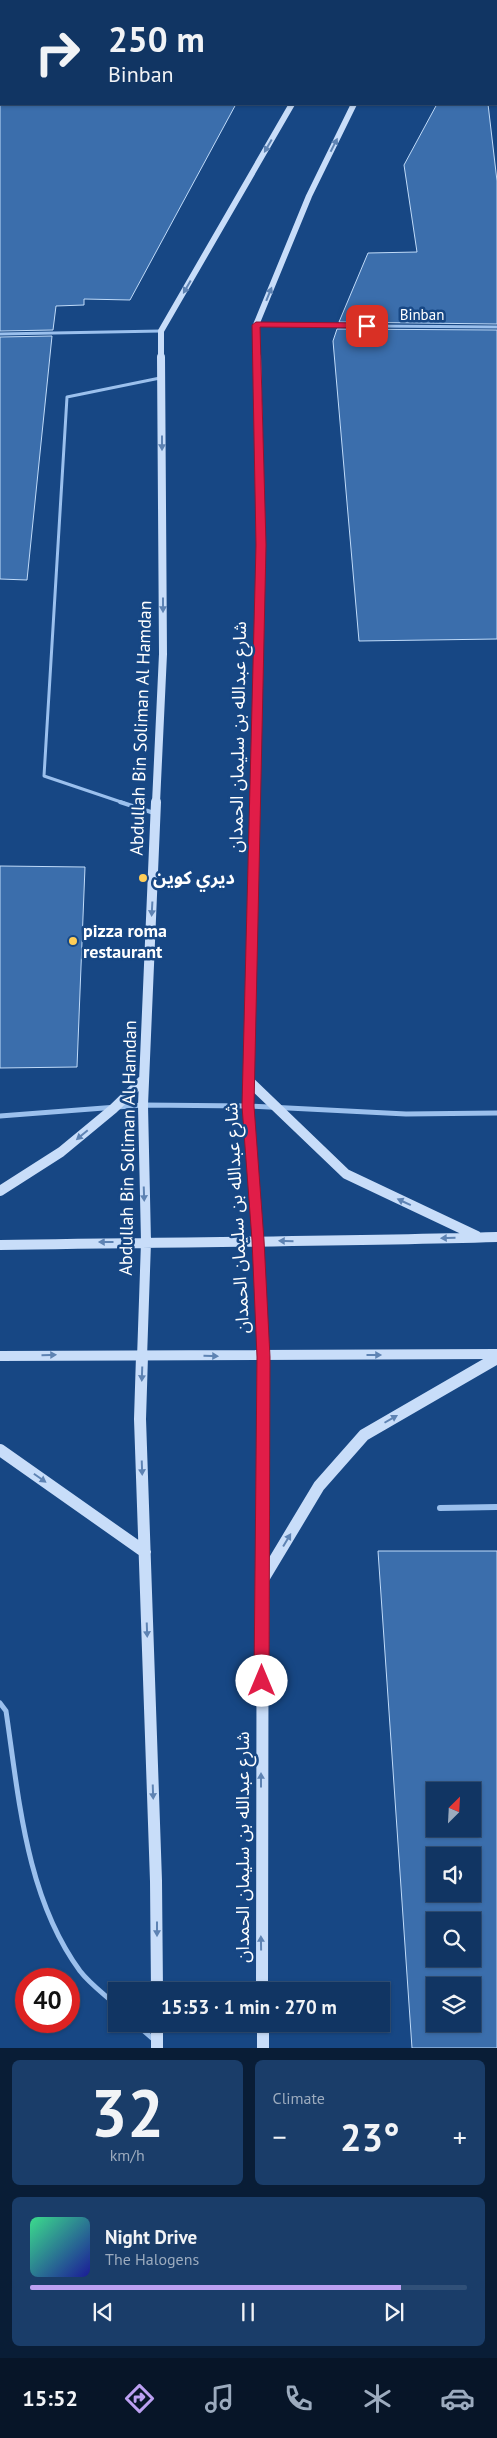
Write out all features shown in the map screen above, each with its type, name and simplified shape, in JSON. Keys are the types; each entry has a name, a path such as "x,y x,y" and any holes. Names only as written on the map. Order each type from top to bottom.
{"street":[{"path":"0,334 161,331 291,105"},
{"name":"شارع عبدالله بن سليمان الحمدان","path":"262,1982 263,1357 258,1240 248,1106 261,545 256,325 308,196 354,105"},
{"name":"Binban","path":"256,325 497,327"},
{"name":"Abdullah Bin Soliman Al Hamdan","path":"145,1552 140,1419 146,1242 143,1105 163,654 161,331"},
{"path":"0,1191 61,1152 113,1109 144,1079"},
{"path":"249,1081 346,1174 480,1237"},
{"path":"0,1116 113,1109 143,1105 248,1106 406,1114 497,1113"},
{"path":"0,1245 258,1240 342,1242 497,1237"},
{"path":"0,1356 497,1356"},
{"path":"262,1582 319,1486 364,1435 497,1356"},
{"path":"0,1450 145,1552 156,1880 157,1982"},
{"path":"440,1508 497,1507"},
{"path":"157,2032 157,2046"},
{"path":"263,2032 263,2048"}],"lane":[{"path":"156,813 44,776 67,397 162,378"},
{"path":"0,1703 6,1711 32,1866 57,1933 81,1973 108,1998"},
{"path":"144,2032 157,2046"}],"building":[{"path":"0,105 235,105 130,300 84,299 84,305 56,306 53,330 0,331"},
{"path":"436,105 488,105 497,181 497,324 339,322 368,253 417,252 404,165"},
{"path":"337,329 497,330 497,639 359,641 333,341"},
{"path":"52,336 27,580 0,579 0,337"},
{"path":"0,866 85,867 77,1067 0,1068"},
{"path":"378,1551 497,1551 497,2048 412,2048"}],"place":[{"name":"ديري كوين","path":"143,878"},
{"name":"pizza roma restaurant","path":"73,941"}],"route":[{"path":"262,1681 263,1357 258,1240 248,1106 261,545 256,325 367,326"}]}
